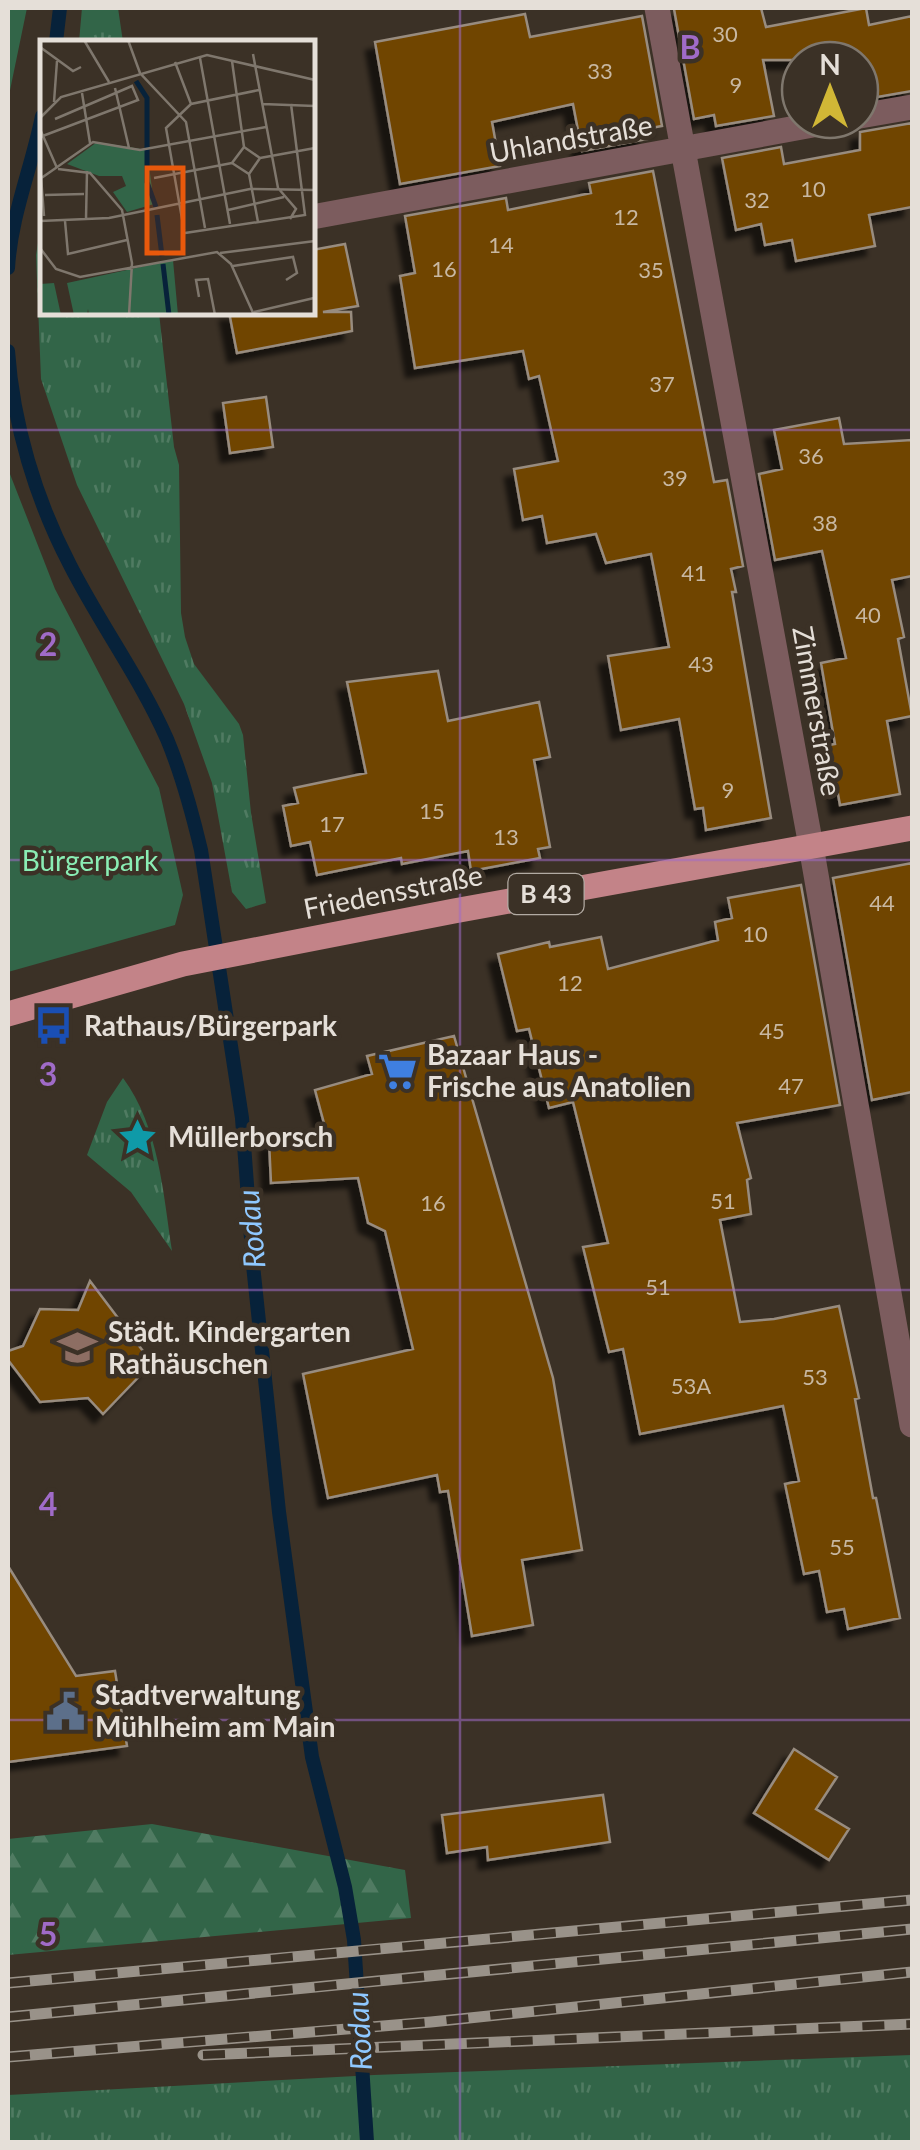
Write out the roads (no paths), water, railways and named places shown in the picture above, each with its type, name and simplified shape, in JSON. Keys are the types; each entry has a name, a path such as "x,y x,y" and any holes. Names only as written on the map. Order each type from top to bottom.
{"main road":[{"name":"Friedensstraße","path":"8,1014 182,964 912,828"}],"street":[{"name":"Zimmerstraße","path":"658,8 912,1425"},
{"path":"880,112 912,106"},
{"name":"Uhlandstraße","path":"315,216 780,131"}],"waterway":[{"name":"Rodau","path":"56,40 60,8"},
{"name":"Rodau","path":"8,268 13,229 40,124"},
{"name":"Rodau","path":"8,351 21,434 47,514 82,587 167,739 201,850 242,1118 279,1512 312,1757 345,1887 354,1940 367,2142"}],"railway":[{"path":"8,1983 912,1900"},
{"path":"8,2017 912,1929"},
{"path":"8,2057 431,2022 912,1972"},
{"path":"203,2055 912,2024"}],"place":[{"name":"Rathaus/Bürgerpark","path":"54,1026"},
{"name":"Bazaar Haus - Frische aus Anatolien","path":"397,1071"},
{"name":"Müllerborsch","path":"138,1137"},
{"name":"Städt. Kindergarten Rathäuschen","path":"78,1348"},
{"name":"Stadtverwaltung Mühlheim am Main","path":"65,1711"}],"park label":[{"name":"Bürgerpark","path":"90,861"}]}
